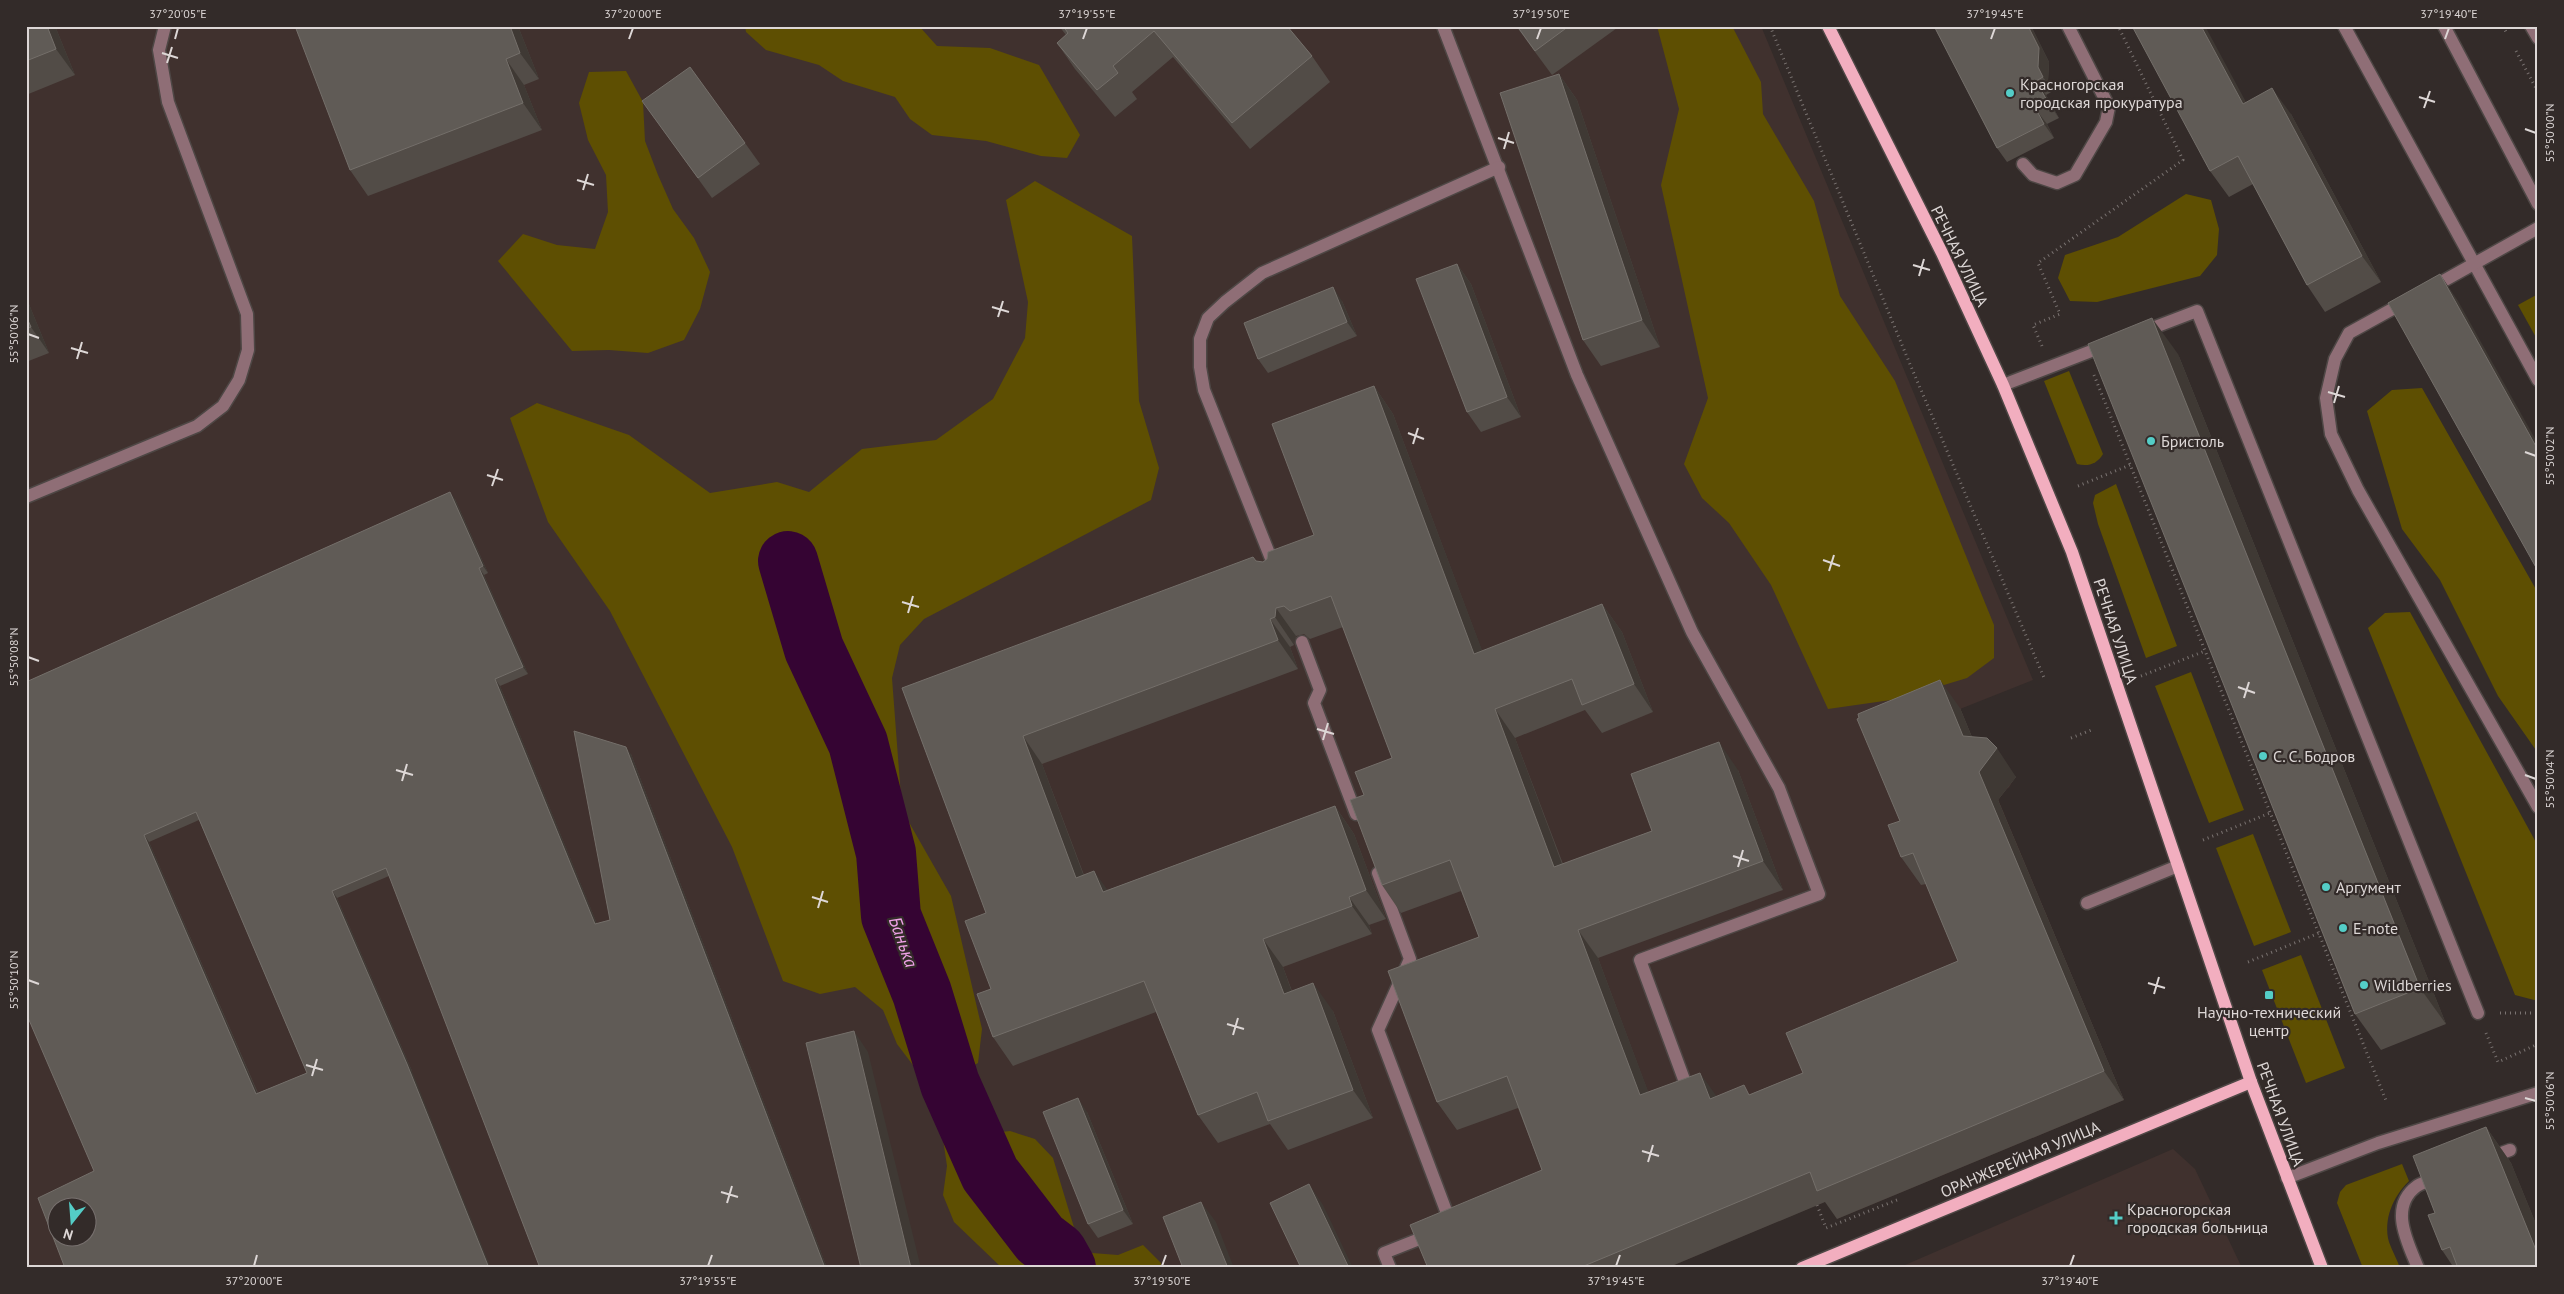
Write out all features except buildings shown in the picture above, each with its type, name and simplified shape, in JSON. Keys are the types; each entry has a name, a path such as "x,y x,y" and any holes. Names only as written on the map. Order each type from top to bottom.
{"main road":[{"name":"РЕЧНАЯ УЛИЦА","path":"1828,26 1942,253 2003,385 2072,552 2251,1082 2322,1268"},
{"name":"ОРАНЖЕРЕЙНАЯ УЛИЦА","path":"1802,1268 2251,1082"}],"street":[{"path":"26,497 197,426 223,406 239,380 246,358 248,350 247,314 168,102 159,50 166,26"},
{"path":"1443,26 1499,167 1584,393 1692,632 1779,788 1819,894 1640,960 1692,1100"},
{"path":"2023,164 2033,175 2057,183 2075,175 2106,122 2109,107 2068,26"},
{"path":"2344,26 2538,380"},
{"path":"2444,26 2538,204"},
{"path":"2531,26 2538,38"},
{"path":"1280,583 1204,390 1200,368 1200,339 1208,318 1262,273 1499,167"},
{"path":"2538,228 2349,333 2335,359 2326,398 2330,434 2358,490 2538,807"},
{"path":"2003,385 2197,311 2478,1013"},
{"path":"1302,642 1320,690 1314,703 1361,828"},
{"path":"1375,865 1410,959 1378,1030 1451,1226 1384,1253 1390,1268"},
{"path":"2087,903 2178,866"},
{"path":"2287,1178 2378,1143 2474,1114 2538,1092"},
{"path":"2473,1164 2510,1150"},
{"path":"2418,1268 2402,1227 2402,1214 2406,1200 2417,1186 2454,1172"}],"path":[{"path":"1770,26 1912,369 2045,680"},
{"path":"2051,367 2033,325 2060,314 2038,263 2183,160 2118,26"},
{"path":"2503,26 2538,92"},
{"path":"2085,353 2387,1103"},
{"path":"2078,486 2130,465"},
{"path":"2141,676 2205,651"},
{"path":"2071,738 2094,729"},
{"path":"2203,840 2270,813"},
{"path":"2248,962 2319,933"},
{"path":"2538,1016 2536,1013 2478,1013 2498,1062 2538,1044"}],"shaded area":[{"path":"26,26 1761,26 2033,680 1960,709 1986,770 2013,780 2009,788 1996,794 2124,1100 1837,1219 1829,1200 1667,1268 26,1268"},
{"path":"745,26 919,26 937,46 990,48 1039,65 1080,135 1067,158 1041,156 986,141 932,135 910,119 895,97 843,81 819,65 766,50 746,32"},
{"path":"1657,26 1732,26 1761,82 1763,114 1814,201 1840,296 1895,381 1994,625 1994,658 1967,678 1898,699 1828,709 1771,585 1729,523 1702,498 1684,464 1708,398 1661,185 1679,109"},
{"path":"626,71 643,102 645,141 658,175 673,209 694,238 710,272 700,309 684,340 648,353 609,350 572,351 498,261 523,234 557,245 595,249 608,212 606,175 588,140 579,103 589,72"},
{"path":"1035,181 1132,236 1139,401 1159,468 1151,500 924,619 900,645 892,678 902,810 951,896 982,1029 978,1063 931,1089 897,1044 883,1010 855,987 820,994 783,981 732,847 610,611 548,522 510,418 537,403 629,435 710,493 777,482 809,492 862,449 936,440 993,399 1025,338 1028,302 1006,200"},
{"path":"2186,194 2211,200 2219,229 2217,255 2200,276 2097,302 2070,301 2058,278 2065,255 2118,237"},
{"path":"2538,294 2538,341 2518,305"},
{"path":"2069,371 2103,454 2098,460 2088,465 2077,464 2044,381"},
{"path":"2422,388 2538,593 2538,753 2498,696 2440,580 2402,529 2367,411 2392,390"},
{"path":"2116,484 2177,646 2146,658 2098,524 2093,503 2095,495"},
{"path":"2410,612 2538,846 2538,1001 2515,995 2368,628 2385,613"},
{"path":"2191,672 2244,810 2209,823 2155,686"},
{"path":"2253,834 2291,932 2254,946 2216,848"},
{"path":"2301,955 2345,1068 2306,1083 2262,970"},
{"path":"1010,1131 1035,1139 1053,1158 1076,1234 1092,1253 1118,1255 1143,1245 1161,1263 1161,1268 1002,1268 954,1222 943,1195 947,1166 943,1139"},
{"name":"Красногорская городская больница","path":"2173,1149 2195,1169 2242,1268 1898,1268"},
{"path":"2402,1164 2409,1181 2394,1201 2387,1225 2389,1242 2400,1268 2363,1268 2337,1203 2340,1192 2346,1185"}],"waterway":[{"name":"Банька","path":"788,561 814,649 858,743 886,853 891,916 922,993 950,1084 990,1174 1040,1239 1057,1252 1066,1268"}],"place":[{"name":"Красногорская городская прокуратура","path":"2010,93"},
{"name":"Бристоль","path":"2151,441"},
{"name":"С. С. Бодров","path":"2263,756"},
{"name":"Аргумент","path":"2326,887"},
{"name":"E-note","path":"2343,928"},
{"name":"Wildberries","path":"2364,985"},
{"name":"Научно-технический центр","path":"2269,995"},
{"name":"Красногорская городская больница","path":"2116,1218"}]}
